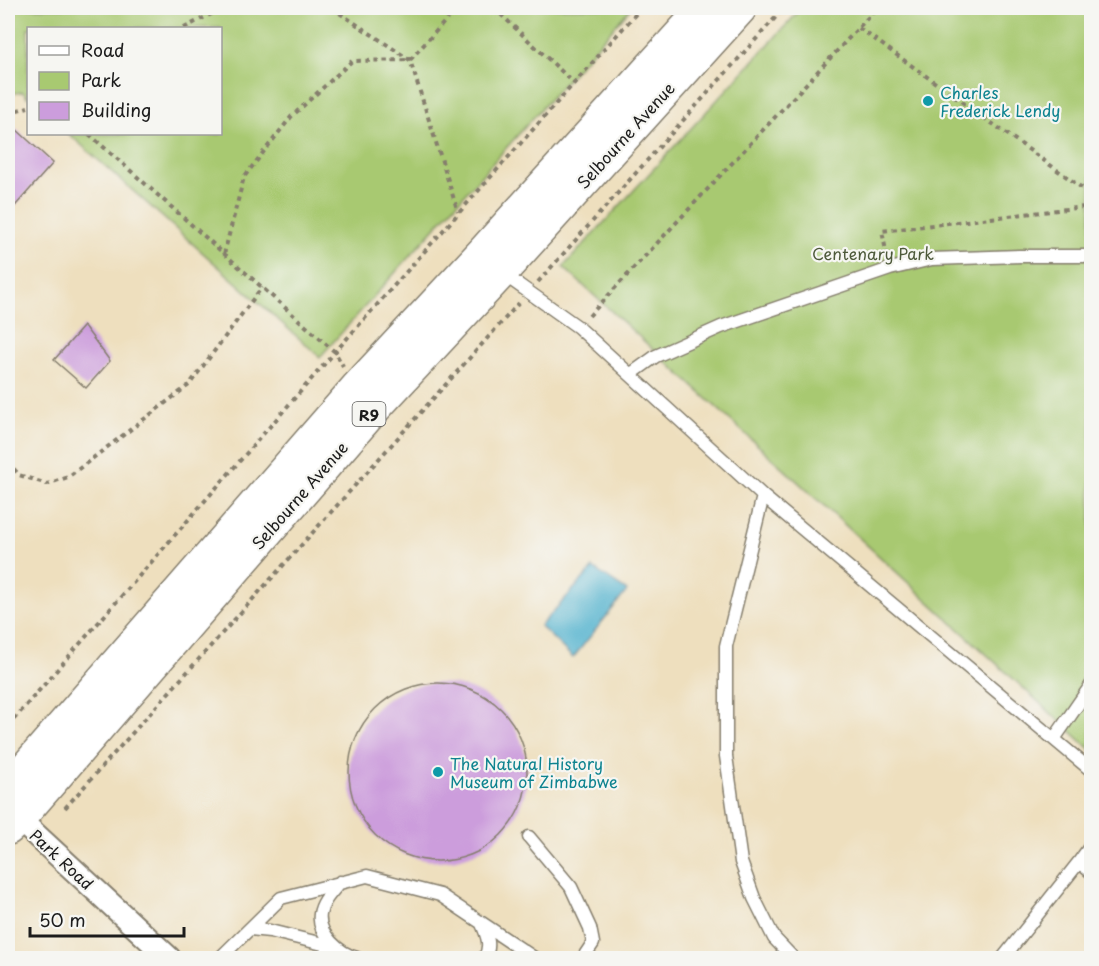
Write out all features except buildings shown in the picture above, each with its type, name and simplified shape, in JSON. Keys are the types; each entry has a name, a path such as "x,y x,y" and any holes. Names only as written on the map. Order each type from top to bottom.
{"highway":[{"name":"Selbourne Avenue","path":"14,815 357,388 498,237 705,8"},
{"name":"Selbourne Avenue","path":"14,815 376,406 501,272 740,8"}],"street":[{"name":"Park Road","path":"14,815 169,958"}],"lane":[{"path":"631,374 656,356 721,327 890,269 932,259 1092,256"},
{"path":"501,272 579,327 763,496 1092,771"},
{"path":"763,496 726,646 726,756 741,862 754,898 774,938 793,958"},
{"path":"1054,740 1092,684"},
{"path":"529,837 571,887 591,928 592,943 583,958"},
{"path":"1003,958 1092,844"},
{"path":"1079,862 1092,873"},
{"path":"220,958 281,898 367,876 441,895 534,958"},
{"path":"335,947 325,934 319,916 326,899 340,882"},
{"path":"482,923 488,937 487,954 484,958"},
{"path":"250,929 270,931 335,947 357,958"}],"path":[{"path":"186,27 223,8"},
{"path":"332,8 410,60 458,213"},
{"path":"224,254 244,177 291,117 352,61 410,60 457,8"},
{"path":"494,8 574,82"},
{"path":"8,726 334,352 641,8"},
{"path":"14,815 67,806 784,8"},
{"path":"579,327 877,8"},
{"path":"859,28 1092,195"},
{"path":"8,113 27,107"},
{"path":"91,135 334,352 357,388"},
{"path":"890,269 882,231 1092,206"},
{"path":"8,462 19,475 47,484 68,477 189,385 262,287"}],"green space":[{"path":"8,8 631,8 320,357 70,135 222,135 222,27 27,27 27,97 23,92 8,94"},
{"name":"Centenary Park","path":"802,8 1091,8 1091,750 563,267"}],"water":[{"path":"593,568 627,591 573,658 540,626"}],"place":[{"name":"Charles Frederick Lendy","path":"928,101"},
{"name":"The Natural History Museum of Zimbabwe","path":"438,772"}]}
